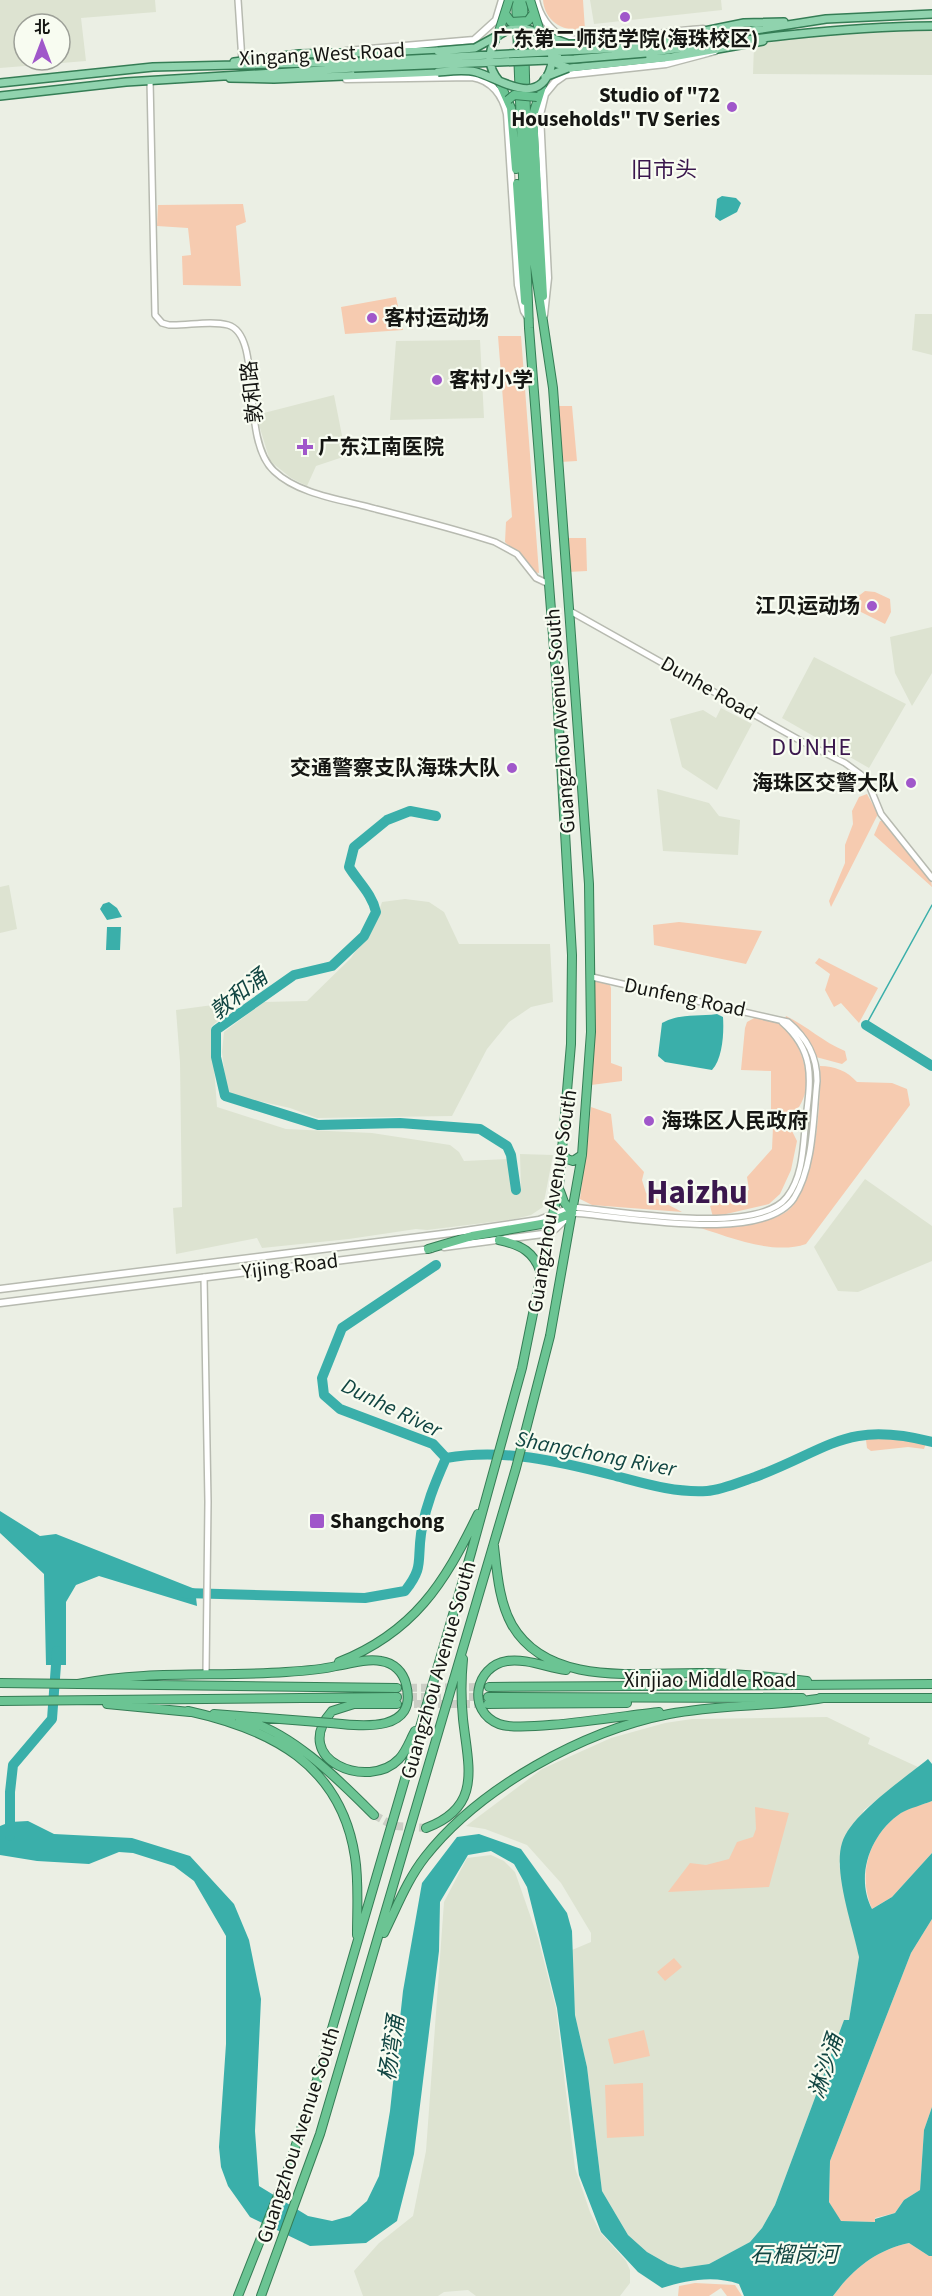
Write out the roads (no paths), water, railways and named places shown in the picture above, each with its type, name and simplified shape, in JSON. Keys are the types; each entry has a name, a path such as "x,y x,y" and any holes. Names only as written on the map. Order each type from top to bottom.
{"highway":[{"path":"497,38 509,0"},
{"name":"Guangzhou Avenue South","path":"238,2296 286,2175 357,1945 504,1434 522,1368 551,1231 558,1219 571,1044 572,955 549,584 529,319 516,0"},
{"name":"Guangzhou Avenue South","path":"261,2296 304,2183 376,1950 516,1468 545,1357 582,1155 589,1066 592,977 589,884 550,362 534,261 526,114 523,0"},
{"path":"530,0 541,35"},
{"path":"506,15 511,21 528,21 533,14"},
{"path":"543,319 533,115 545,77"},
{"path":"499,81 508,100 512,116 522,279 529,319"},
{"path":"508,100 514,95 537,97"},
{"path":"562,1153 567,1159 573,1161 582,1155"},
{"path":"428,1249 462,1239 498,1236 558,1219 572,1209 562,1198 559,1185"},
{"path":"558,1219 568,1235"},
{"path":"498,1236 528,1251 539,1265 542,1276"},
{"path":"303,1671 336,1663 366,1650 412,1617 449,1571 487,1495"},
{"path":"494,1543 501,1594 513,1626 521,1636 551,1660 576,1669 604,1672"},
{"path":"426,1828 440,1822 459,1805 470,1777 461,1700 464,1644"},
{"path":"78,1684 110,1677 303,1671 372,1660 390,1664 403,1676 408,1690 407,1702 394,1720 377,1726 81,1701"},
{"path":"823,1698 770,1706 713,1708 518,1727 499,1724 489,1718 479,1701 481,1679 489,1668 503,1662 519,1661 561,1670 719,1674 838,1685"},
{"path":"0,1683 397,1688"},
{"name":"Xinjiao Middle Road","path":"489,1687 932,1684"},
{"path":"0,1701 180,1698 397,1701 354,1704 332,1711 319,1732 320,1747 327,1759 344,1768 368,1771 384,1768 399,1759 422,1716"},
{"name":"Xinjiao Middle Road","path":"488,1700 932,1698"},
{"path":"376,1950 410,1881 425,1857 463,1819 499,1790 559,1752 608,1731 671,1714 713,1708"},
{"path":"188,1711 248,1721 281,1735 350,1791 374,1815"},
{"path":"188,1711 246,1726 268,1736 291,1750 319,1777 340,1809 352,1843 357,1880 357,1945"}],"main road":[{"path":"217,65 373,47 453,44 474,40 496,20 502,0"},
{"path":"537,0 543,18 562,40"},
{"path":"646,50 798,22 862,16 932,14"},
{"path":"334,53 475,48 508,30 522,27 562,40 604,44 666,37 754,22 798,22"},
{"path":"646,50 862,28 932,26"},
{"path":"567,72 557,64 558,45 562,40 601,39 709,29"},
{"path":"545,77 606,64 724,48 798,34"},
{"path":"497,38 489,57 491,68 499,81 507,87 523,89 533,87 545,77 550,67 552,55 541,35"},
{"path":"474,40 479,76 498,92 507,114 518,285 524,311 529,319"},
{"path":"475,48 482,55 484,66 479,76"},
{"path":"543,319 548,278 540,115 545,94 567,72 680,62 724,48"},
{"name":"Xingang West Road","path":"0,83 133,69 217,65 354,65 574,59 646,50"},
{"name":"Xingang West Road","path":"0,96 150,80 354,65"},
{"path":"216,76 259,79 464,70 499,81"},
{"path":"330,77 375,80 479,76"},
{"name":"Yijing Road","path":"0,1289 558,1219"},
{"name":"Yijing Road","path":"0,1303 484,1242 498,1236 551,1231"}],"street":[{"path":"238,0 242,61"},
{"name":"敦和路","path":"150,80 155,315 162,323 168,325 229,325 244,337 248,355 254,427 267,464 277,474 311,491 495,542 511,549 536,578 549,584"},
{"name":"Dunhe Road","path":"570,610 801,741 845,763 860,774 867,780 881,814 932,878"},
{"name":"Dunfeng Road","path":"572,1209 721,1225 763,1219 788,1205 799,1188 807,1161 817,1072 808,1045 793,1026 778,1018 592,977"},
{"path":"204,1277 208,1502 206,1673"}],"water":[{"path":"722,196 736,198 741,203 737,212 720,221 715,217 717,199"},
{"path":"109,902 117,908 122,917 107,920 100,909 103,904"},
{"path":"107,927 121,927 120,950 106,950"},
{"path":"717,1014 723,1017 723,1037 721,1052 712,1070 665,1062 658,1056 662,1023 682,1017"},
{"path":"0,1511 40,1536 56,1534 195,1589 197,1606 99,1576 76,1585 66,1602 66,1665 46,1665 44,1574 0,1533"},
{"name":"石榴岗河","path":"928,1759 932,1764 932,1801 901,1813 881,1832 868,1856 865,1883 872,1909 892,1897 932,1853 932,1919 911,1953 830,2161 829,2202 841,2221 875,2222 875,2219 895,2213 904,2200 920,2190 924,2130 932,2107 932,2256 909,2243 886,2250 857,2269 833,2296 744,2296 739,2284 710,2279 662,2288 638,2272 601,2232 579,2175 557,2008 527,1887 514,1864 491,1851 468,1855 440,1902 439,1951 414,2154 397,2221 366,2243 310,2246 250,2217 228,2186 221,2167 219,2147 226,2044 226,1936 194,1881 174,1866 133,1853 119,1852 89,1864 37,1861 0,1855 0,1826 10,1822 28,1821 54,1834 132,1838 190,1856 234,1904 249,1940 261,1999 255,2131 259,2186 308,2216 332,2221 350,2216 367,2201 379,2176 390,2111 403,1991 422,1883 457,1837 479,1834 521,1849 567,1913 572,1931 575,2015 587,2067 602,2191 628,2235 647,2252 668,2264 681,2268 709,2264 750,2242 762,2228 775,2205 844,2020 849,2020 859,1957 842,1884 840,1855 842,1843 847,1832 867,1809"}],"waterway":[{"name":"敦和涌","path":"436,816 410,811 387,820 354,847 349,867 368,894 376,912 364,936 332,966 294,975 216,1030 216,1057 225,1096 318,1125 400,1123 480,1129 507,1146 511,1155 516,1190"},
{"path":"866,1025 932,905"},
{"path":"866,1025 932,1066"},
{"name":"Dunhe River","path":"436,1265 342,1328 322,1378 324,1395 340,1409 433,1444 446,1458"},
{"name":"Shangchong River","path":"184,1593 365,1598 405,1591 415,1576 419,1564 425,1514 446,1458 467,1455 509,1455 571,1465 659,1487 707,1491 755,1477 821,1448 858,1436 879,1434 932,1442"},
{"path":"10,1836 10,1792 13,1765 52,1719 57,1651"}],"tunnel":[{"path":"397,1688 484,1687"},
{"path":"397,1697 488,1697"},
{"path":"402,1704 488,1704"},
{"path":"374,1815 394,1826 426,1828"}],"place":[{"name":"广东第二师范学院(海珠校区)","path":"625,17"},
{"name":"Studio of \"72 Households\" TV Series","path":"732,107"},
{"name":"客村运动场","path":"372,318"},
{"name":"客村小学","path":"437,380"},
{"name":"广东江南医院","path":"305,447"},
{"name":"江贝运动场","path":"872,606"},
{"name":"交通警察支队海珠大队","path":"512,768"},
{"name":"海珠区交警大队","path":"911,783"},
{"name":"海珠区人民政府","path":"649,1121"},
{"name":"Shangchong","path":"317,1521"}],"district":[{"name":"旧市头","path":"664,169"},
{"name":"DUNHE","path":"812,747"},
{"name":"Haizhu","path":"697,1191"}],"water label":[{"name":"杨湾涌","path":"391,2048"},
{"name":"淋沙涌","path":"825,2066"}]}
